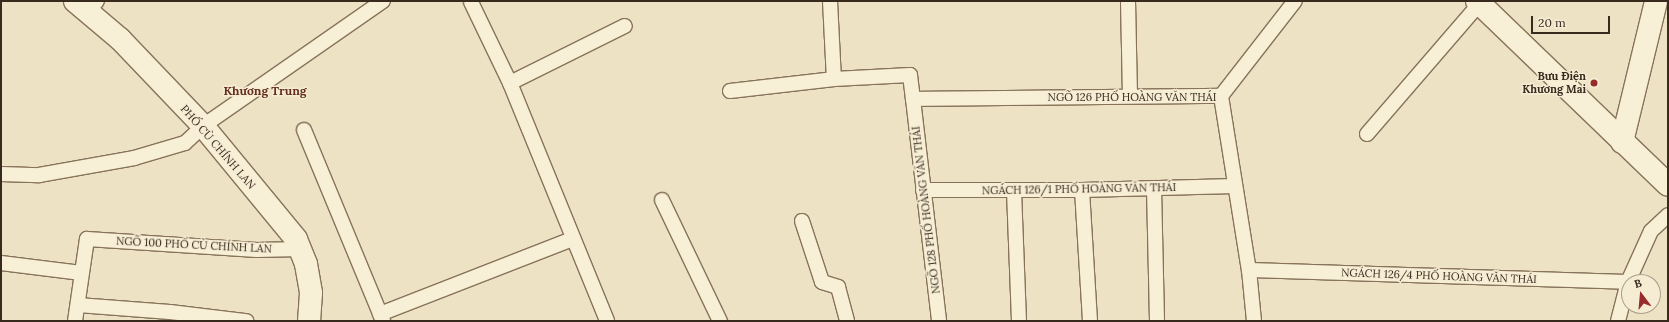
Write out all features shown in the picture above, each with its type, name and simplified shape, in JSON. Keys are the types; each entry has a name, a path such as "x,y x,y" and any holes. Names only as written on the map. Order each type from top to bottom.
{"street":[{"path":"1622,142 1656,1"},
{"path":"1478,2 1668,185"},
{"name":"PHỐ CÙ CHÍNH LAN","path":"80,4 120,39 203,126 296,239 311,293 309,321"}],"lane":[{"path":"1,174 39,175 134,158 185,143 203,126 383,1"},
{"path":"830,1 834,79"},
{"path":"1128,1 1130,95"},
{"path":"1220,96 1295,1"},
{"path":"471,2 510,83 572,239 607,321"},
{"path":"1368,134 1478,2"},
{"path":"510,83 625,26"},
{"path":"730,91 834,79 910,75 913,99"},
{"name":"NGÕ 126 PHỐ HOÀNG VĂN THÁI","path":"913,99 1130,95 1220,96 1249,270 1254,321"},
{"name":"NGÕ 128 PHỐ HOÀNG VĂN THÁI","path":"913,99 939,321"},
{"path":"304,130 381,318 572,239"},
{"name":"NGÁCH 126/1 PHỐ HOÀNG VĂN THÁI","path":"923,190 1014,191 1235,186"},
{"path":"1154,188 1157,321"},
{"path":"1082,190 1090,321"},
{"path":"1014,191 1019,321"},
{"path":"662,200 720,321"},
{"path":"1632,274 1651,231 1668,215"},
{"path":"802,221 822,282 838,287 847,321"},
{"name":"NGÕ 100 PHỐ CÙ CHÍNH LAN","path":"81,273 87,239 257,250 300,249"},
{"path":"1,263 81,273 75,321"},
{"name":"NGÁCH 126/4 PHỐ HOÀNG VĂN THÁI","path":"1249,270 1621,282"},
{"path":"78,305 170,312 246,321"},
{"path":"1618,321 1621,309"}],"place":[{"name":"Bưu Điện Khương Mai","path":"1594,83"}],"district":[{"name":"Khương Trung","path":"265,91"}]}
